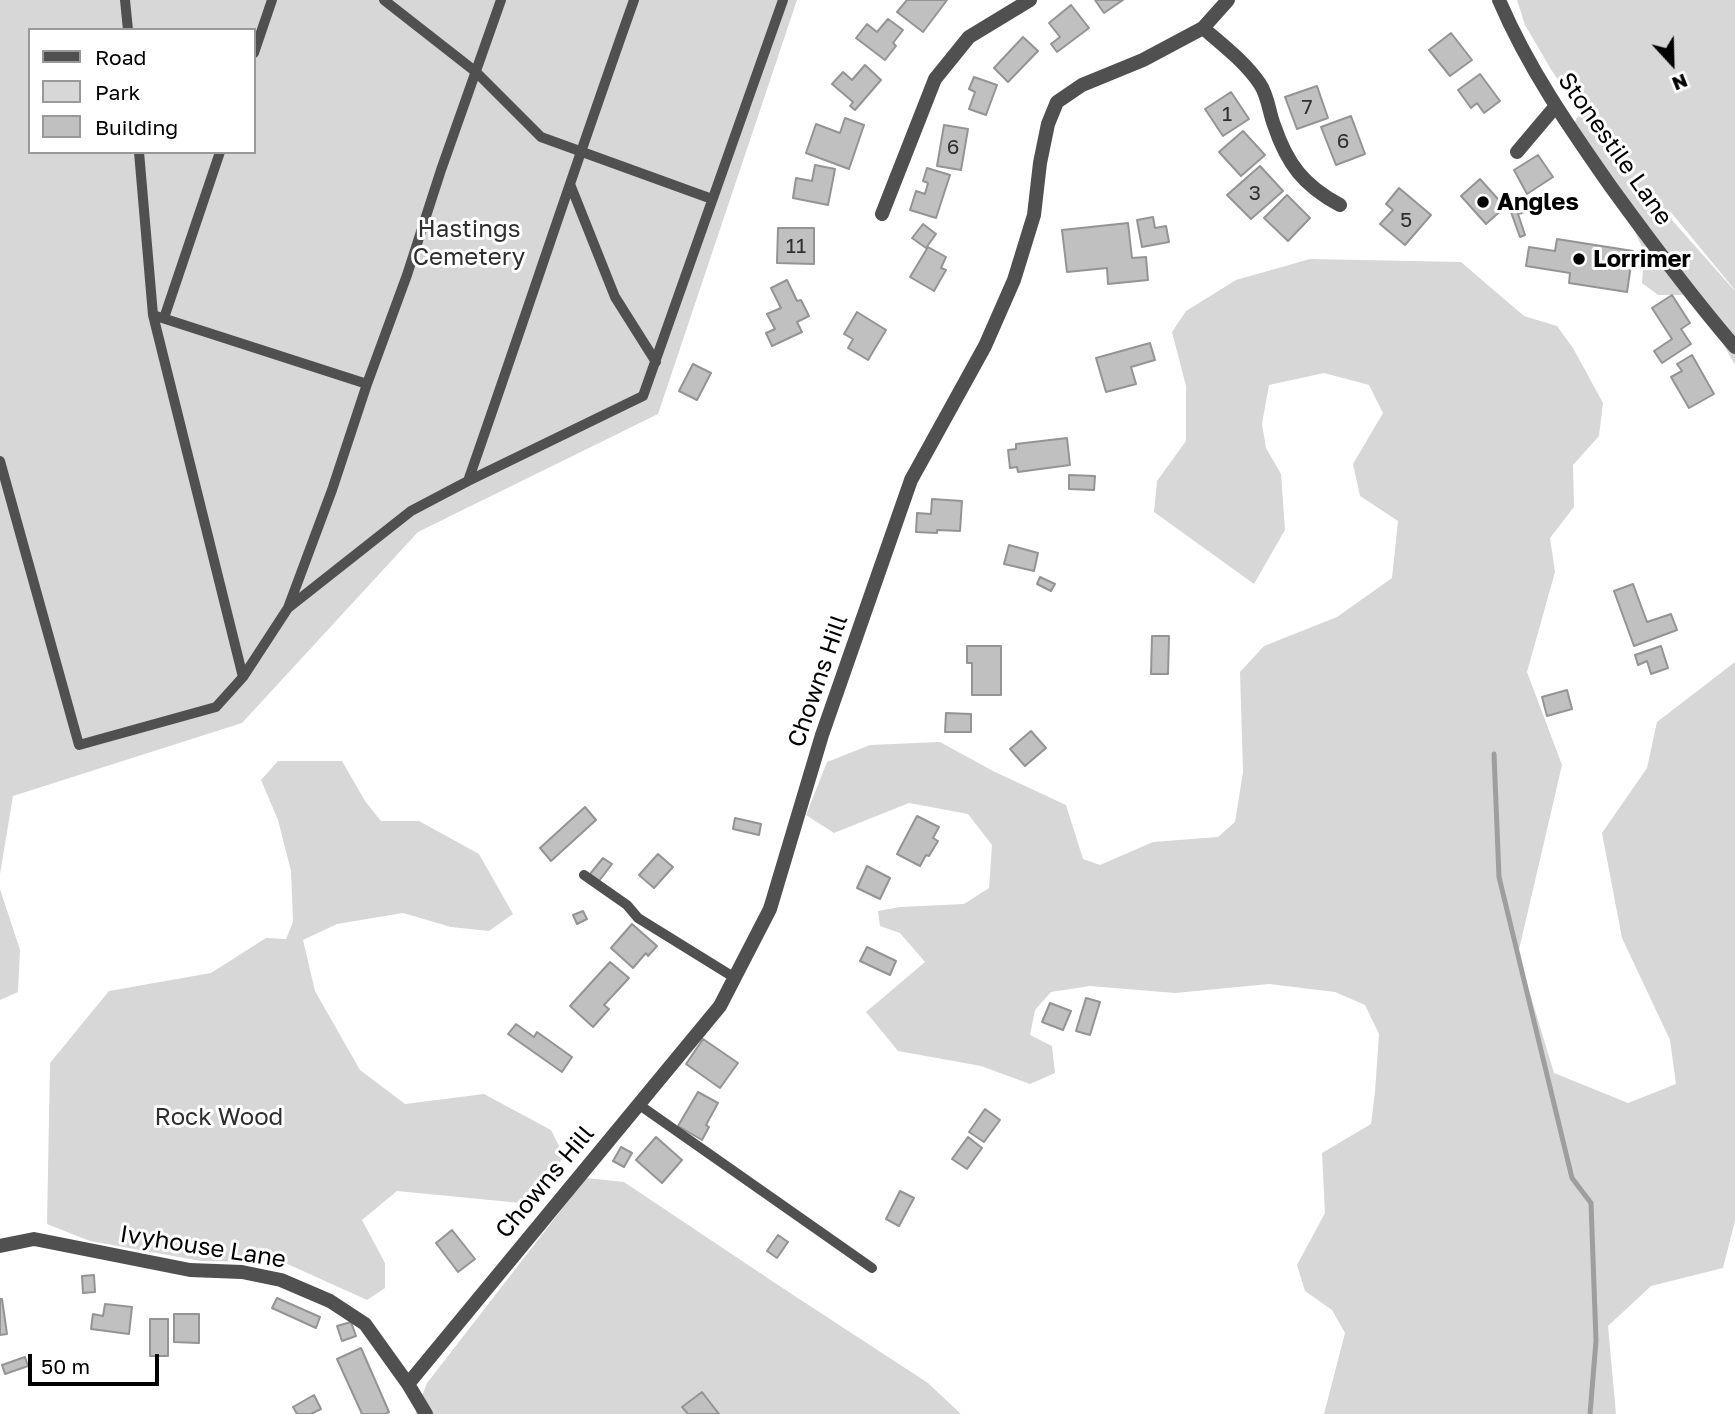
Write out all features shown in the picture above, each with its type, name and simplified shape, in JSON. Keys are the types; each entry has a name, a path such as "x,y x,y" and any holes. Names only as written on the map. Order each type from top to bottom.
{"street":[{"path":"882,214 935,79 968,37 1030,0"},
{"name":"Chowns Hill","path":"408,1384 720,1006 770,909 822,735 911,480 985,346 1014,280 1034,215 1040,163 1048,124 1057,102 1082,85 1143,60 1203,29 1228,0"},
{"name":"Stonestile Lane","path":"1499,0 1513,34 1555,107 1642,230 1706,314 1735,347"},
{"path":"1203,29 1245,65 1262,87 1279,141 1303,180 1340,205"},
{"path":"1517,152 1555,107"},
{"name":"Ivyhouse Lane","path":"0,1246 34,1239 190,1270 242,1272 281,1280 330,1301 365,1324 426,1414"}],"lane":[{"path":"125,0 128,28"},
{"path":"256,47 272,0"},
{"path":"384,0 476,72 541,137 712,199"},
{"path":"0,461 79,745 216,707 243,677 288,608 332,490 501,0"},
{"path":"468,481 634,0"},
{"path":"288,608 411,511 643,396 783,0"},
{"path":"139,154 153,315 243,677"},
{"path":"164,318 219,154"},
{"path":"569,184 615,297 656,362"},
{"path":"153,315 367,384"},
{"path":"584,875 627,905 638,918 734,978"},
{"path":"638,1104 872,1268"}],"green space":[{"name":"Hastings Cemetery","path":"0,0 797,0 658,414 418,532 242,723 13,796 0,874"},
{"path":"1517,0 1735,0 1735,365 1713,326 1685,295 1658,295 1642,283 1644,251 1634,230 1571,135 1581,113 1525,25","holes":["1670,211 1734,289 1672,220"]},
{"path":"1310,259 1461,262 1524,316 1557,326 1573,348 1603,403 1599,436 1573,465 1574,507 1550,538 1555,572 1527,672 1562,765 1518,954 1554,1073 1628,1103 1676,1084 1670,1040 1622,938 1602,833 1647,768 1657,722 1735,662 1735,1221 1723,1268 1651,1286 1608,1326 1616,1414 1324,1414 1345,1333 1332,1310 1305,1291 1297,1265 1325,1213 1322,1153 1371,1124 1379,1034 1365,1005 1335,992 1269,984 1175,993 1090,986 1051,992 1035,1010 1030,1035 1052,1046 1055,1073 1030,1084 981,1066 898,1051 866,1012 925,962 900,933 880,926 878,911 900,907 964,904 989,888 992,845 968,814 909,803 834,833 806,815 827,762 870,745 940,742 993,771 1066,805 1083,859 1100,865 1153,842 1218,837 1235,822 1243,772 1240,672 1264,646 1337,617 1392,578 1398,521 1360,496 1353,464 1383,413 1369,385 1324,373 1269,385 1262,424 1266,448 1281,474 1285,530 1254,584 1154,512 1157,481 1186,441 1186,386 1172,332 1186,311 1236,280"},
{"name":"Rock Wood","path":"278,761 342,761 365,801 381,821 419,821 479,854 513,914 489,931 451,927 403,913 337,924 303,940 315,991 360,1070 405,1104 484,1094 551,1130 564,1156 531,1204 397,1191 362,1220 385,1263 385,1288 367,1300 283,1262 201,1261 90,1241 47,1224 50,1063 109,991 211,973 266,938 286,939 293,922 291,871 278,820 261,780"},
{"path":"0,889 20,950 18,992 0,1000"},
{"path":"586,1178 624,1182 928,1383 961,1414 415,1414 427,1383"}],"building":[{"path":"907,0 947,0 923,32 897,12"},
{"path":"1095,0 1123,0 1104,13"},
{"path":"1071,5 1089,28 1057,52 1051,44 1060,37 1049,23"},
{"path":"888,19 903,30 893,43 896,46 885,60 856,38 867,24 877,32"},
{"path":"1451,33 1472,60 1450,76 1429,50"},
{"path":"1023,37 1038,51 1008,82 994,68"},
{"path":"865,65 881,80 855,110 850,106 853,102 832,84 843,72 852,80"},
{"path":"1480,74 1500,101 1484,113 1477,103 1471,108 1458,90"},
{"path":"974,77 997,85 986,115 969,109 975,92 969,89"},
{"path":"1317,86 1328,118 1297,129 1285,97"},
{"path":"1231,92 1249,119 1223,136 1205,109"},
{"path":"1351,116 1365,154 1336,165 1321,127"},
{"path":"845,118 864,125 849,169 806,153 816,124 840,133"},
{"path":"944,125 968,129 961,170 937,166"},
{"path":"1243,131 1265,155 1241,176 1219,152"},
{"path":"1538,155 1553,177 1527,194 1514,170"},
{"path":"815,165 835,169 828,205 793,198 796,178 812,181"},
{"path":"1260,166 1283,191 1251,219 1227,195"},
{"path":"927,168 950,175 936,218 910,210 916,191 925,194 928,183 923,181"},
{"name":"Angles","path":"1480,179 1505,207 1486,224 1461,196"},
{"path":"1399,188 1431,215 1405,245 1380,224 1393,210 1386,204"},
{"path":"1287,195 1310,218 1288,241 1264,218"},
{"path":"1522,196 1528,211 1518,214 1525,235 1520,237 1507,201"},
{"path":"1153,217 1155,228 1166,226 1169,242 1142,247 1137,220"},
{"path":"1128,223 1132,258 1146,257 1148,280 1108,284 1107,268 1067,272 1062,230"},
{"path":"923,224 936,234 926,248 912,238"},
{"path":"778,228 814,228 814,264 777,263"},
{"name":"Lorrimer","path":"1557,239 1633,251 1627,292 1569,283 1570,273 1526,266 1529,247 1555,251"},
{"path":"928,247 946,257 941,268 946,270 934,291 910,277"},
{"path":"787,280 797,301 801,300 809,316 797,322 802,332 772,346 766,333 775,329 767,314 781,308 771,288"},
{"path":"1672,295 1690,323 1681,329 1691,344 1662,363 1654,351 1672,339 1652,308"},
{"path":"857,312 886,330 868,360 848,348 853,339 844,334"},
{"path":"1150,343 1155,360 1131,367 1136,384 1106,392 1096,358"},
{"path":"1692,355 1714,394 1689,408 1671,377 1682,371 1677,364"},
{"path":"693,364 711,373 697,400 679,391"},
{"path":"1067,438 1070,465 1018,472 1017,467 1010,468 1008,450 1016,449 1016,444"},
{"path":"1069,475 1095,476 1094,490 1069,489"},
{"path":"932,499 962,501 960,531 916,532 917,513 931,514"},
{"path":"1009,545 1038,553 1034,571 1004,564"},
{"path":"1040,577 1055,584 1051,591 1037,584"},
{"path":"1633,584 1647,622 1671,614 1677,630 1634,646 1614,591"},
{"path":"1152,636 1169,636 1168,674 1151,674"},
{"path":"967,646 1001,646 1001,695 972,695 972,663 967,663"},
{"path":"1661,646 1668,668 1651,674 1647,661 1638,665 1635,655"},
{"path":"1567,690 1572,709 1547,716 1542,697"},
{"path":"946,713 971,714 971,732 945,732"},
{"path":"1031,731 1046,748 1025,766 1010,749"},
{"path":"585,807 596,820 551,861 540,848"},
{"path":"917,816 939,827 933,838 938,841 920,866 897,854"},
{"path":"735,818 761,824 759,835 733,829"},
{"path":"658,854 673,867 654,888 639,875"},
{"path":"603,858 612,864 599,881 590,874"},
{"path":"867,866 890,878 880,899 857,888"},
{"path":"583,911 587,919 577,924 573,915"},
{"path":"632,924 657,946 648,956 646,953 633,968 611,948"},
{"path":"867,947 896,961 890,975 860,961"},
{"path":"610,962 629,978 604,1005 609,1009 593,1027 570,1006"},
{"path":"1086,998 1100,1002 1090,1035 1076,1031"},
{"path":"1050,1003 1071,1011 1063,1030 1042,1022"},
{"path":"516,1024 534,1037 537,1032 572,1057 562,1072 508,1034"},
{"path":"703,1039 738,1063 720,1088 686,1064"},
{"path":"698,1092 718,1103 706,1125 709,1127 702,1140 678,1126"},
{"path":"985,1109 1000,1120 984,1142 969,1132"},
{"path":"656,1137 682,1160 662,1183 636,1160"},
{"path":"968,1137 982,1148 967,1169 952,1159"},
{"path":"621,1147 632,1153 624,1167 613,1161"},
{"path":"900,1191 914,1198 899,1226 886,1219"},
{"path":"452,1230 475,1259 458,1272 436,1243"},
{"path":"778,1235 788,1242 777,1258 767,1251"},
{"path":"94,1275 95,1292 83,1293 82,1276"},
{"path":"277,1298 320,1317 316,1328 272,1308"},
{"path":"0,1299 7,1334 0,1335"},
{"path":"105,1304 132,1307 129,1334 91,1329 93,1314 103,1316"},
{"path":"174,1314 199,1314 199,1343 174,1342"},
{"path":"150,1319 168,1319 168,1356 150,1356"},
{"path":"351,1322 356,1336 342,1341 337,1326"},
{"path":"361,1348 389,1412 385,1414 362,1414 337,1359"},
{"path":"25,1357 28,1366 5,1374 2,1365"},
{"path":"702,1392 719,1414 688,1414 682,1407"},
{"path":"314,1395 321,1409 311,1414 297,1414 293,1407"}],"waterway":[{"path":"1494,754 1499,877 1572,1178 1591,1203 1596,1341 1590,1414"}],"place":[{"name":"Angles","path":"1483,202"},
{"name":"Lorrimer","path":"1579,259"}]}
